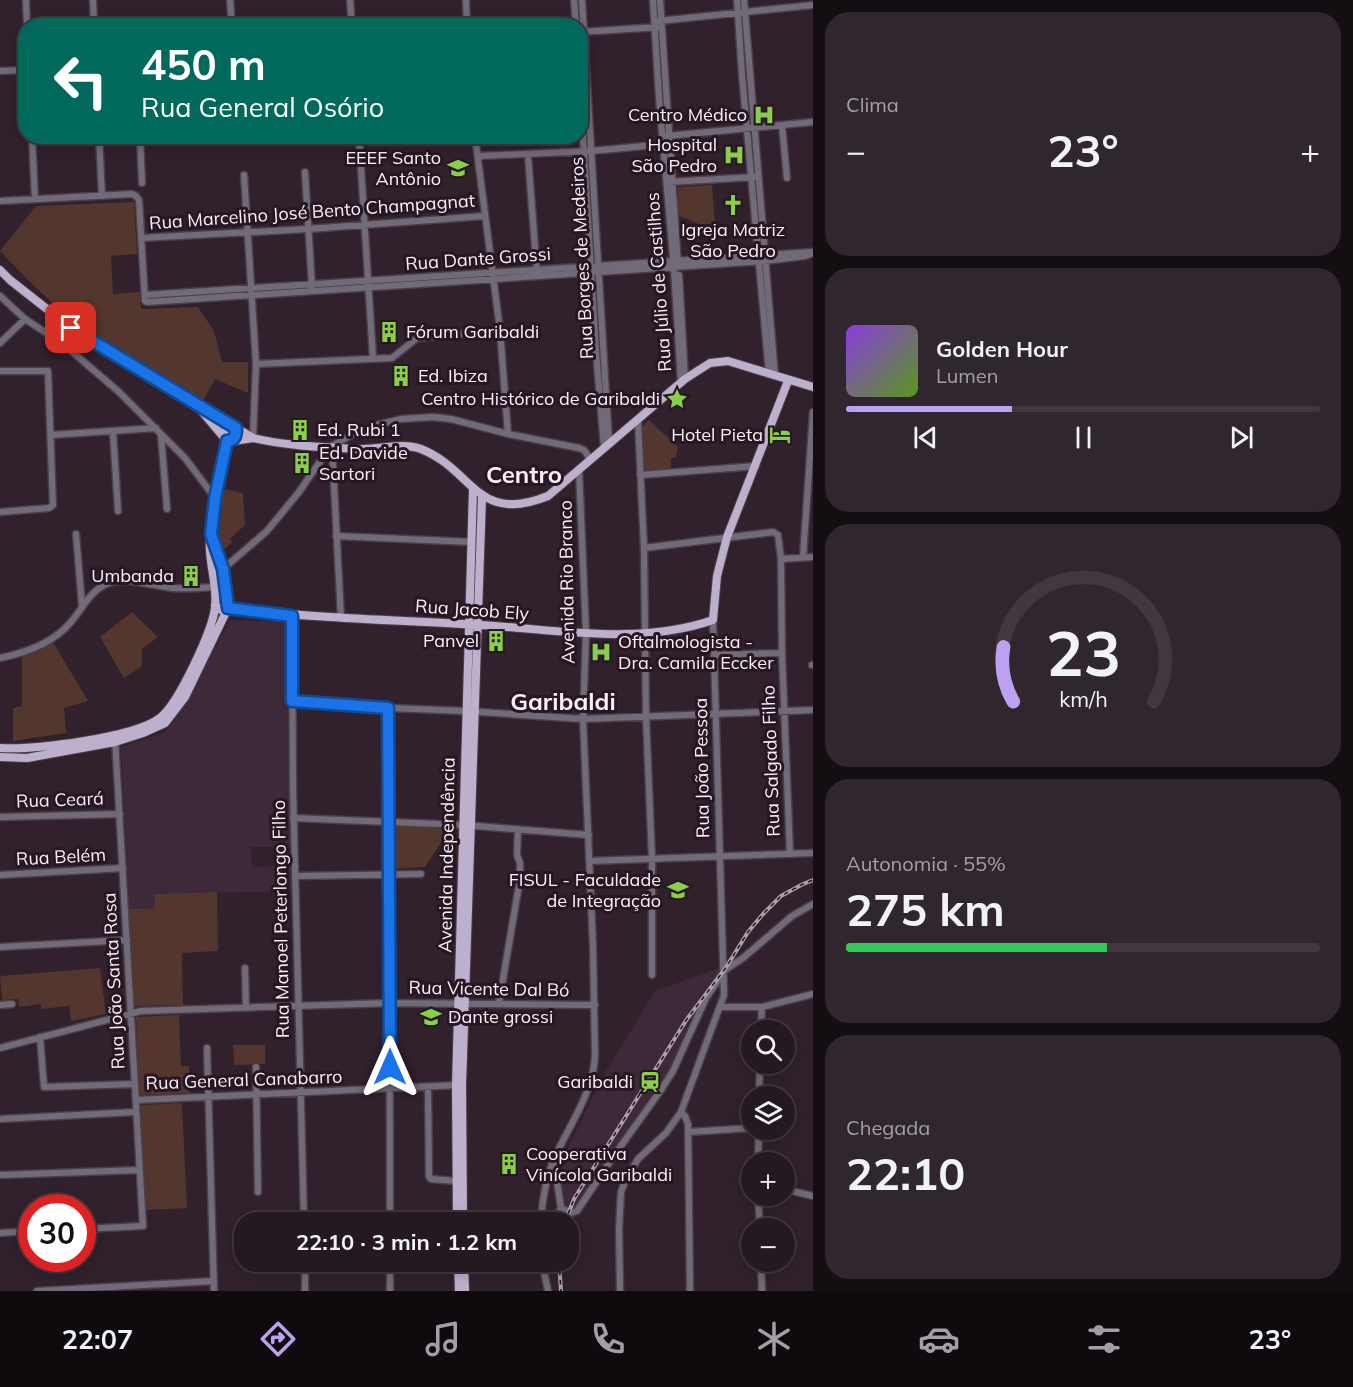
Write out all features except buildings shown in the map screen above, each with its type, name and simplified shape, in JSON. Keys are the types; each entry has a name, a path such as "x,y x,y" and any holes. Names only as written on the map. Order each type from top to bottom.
{"main road":[{"path":"0,270 71,328 253,438"},
{"path":"227,441 253,438 285,445 358,449 418,448 446,465 482,496 510,504 535,501 548,496 683,381 710,363 728,361 813,387"},
{"name":"Rua João Pessoa","path":"713,620 717,576 727,537 788,381"},
{"path":"197,405 227,441"},
{"path":"227,441 234,439 234,426"},
{"path":"0,748 38,748 115,739 161,717 175,699 213,619 215,587 210,550 211,534 215,498 227,441"},
{"name":"Avenida Independência","path":"473,489 473,625"},
{"name":"Avenida Independência","path":"457,1212 473,625 482,496"},
{"path":"0,758 27,758 143,734 165,723 180,705 228,608 223,569 211,534"},
{"path":"215,587 222,585 227,591"},
{"name":"Rua Jacob Ely","path":"215,605 220,610 228,608 292,616 586,633 644,634 675,631 713,620"},
{"name":"Avenida Independência","path":"459,1085 463,1212"},
{"path":"458,1272 459,1291"},
{"path":"464,1272 465,1291"}],"street":[{"path":"26,0 27,18"},
{"path":"93,0 94,18"},
{"path":"230,0 231,18"},
{"path":"352,0 352,18"},
{"path":"465,0 466,18"},
{"path":"574,0 575,18"},
{"name":"Rua Borges de Medeiros","path":"582,0 583,18"},
{"name":"Rua Júlio de Castilhos","path":"653,0 659,24"},
{"name":"Rua Júlio de Castilhos","path":"660,0 659,24 666,140 683,381"},
{"path":"737,0 741,72 751,127"},
{"path":"744,0 751,127 772,375"},
{"path":"588,31 745,11 813,5"},
{"path":"0,71 18,70"},
{"path":"741,72 749,71"},
{"path":"478,156 588,151 751,127 813,122"},
{"path":"782,125 787,178"},
{"path":"32,144 35,200"},
{"path":"99,144 102,196"},
{"path":"140,144 142,183"},
{"path":"360,144 373,359"},
{"path":"477,144 500,330 508,434"},
{"name":"Rua Borges de Medeiros","path":"587,144 588,151"},
{"name":"Rua Borges de Medeiros","path":"588,144 599,351 607,445"},
{"path":"528,155 537,272"},
{"path":"305,172 312,288"},
{"path":"244,175 256,364 253,438"},
{"path":"670,182 755,177"},
{"path":"0,201 132,194 138,200 141,238"},
{"name":"Rua Marcelino José Bento Champagnat","path":"141,238 485,216"},
{"name":"Rua Dante Grossi","path":"141,238 146,298 805,256 813,252"},
{"path":"0,296 25,319 62,343 93,369 156,428 185,458 215,498"},
{"path":"0,343 25,319"},
{"path":"256,364 396,356 417,338 500,330"},
{"path":"0,371 45,370 50,376 53,505 49,508 0,512"},
{"path":"803,558 813,412"},
{"path":"223,569 267,531 299,492 331,446 356,432 377,425 401,419 433,417 452,419 508,434 579,448 584,450 590,459"},
{"path":"638,420 644,548 646,717 652,859 652,975"},
{"path":"51,435 156,428"},
{"path":"113,432 118,512"},
{"path":"161,435 167,509"},
{"path":"331,446 340,618"},
{"path":"640,476 756,466"},
{"name":"Avenida Rio Branco","path":"543,1212 548,1176 592,1079 595,1056 590,861 583,719 586,633 579,470"},
{"name":"Rua Salgado Filho","path":"727,537 773,532 778,535 781,559 782,653 790,854"},
{"path":"76,534 82,606"},
{"path":"336,536 472,542"},
{"path":"644,548 727,537"},
{"path":"781,559 813,557"},
{"path":"0,658 18,654 49,641 71,622 82,606 103,586 115,582 132,581 171,588 215,587"},
{"name":"Rua Manoel Peterlongo Filho","path":"292,616 293,818 304,1212"},
{"name":"Rua João Pessoa","path":"620,1291 621,1192 638,1159 666,1133 681,1112 720,1007 725,987 713,620"},
{"path":"714,655 782,653"},
{"path":"292,701 583,719 813,710"},
{"path":"388,708 390,1212"},
{"name":"Rua João Santa Rosa","path":"96,1228 143,1226 115,739"},
{"name":"Rua Ceará","path":"0,817 120,814"},
{"path":"293,818 589,834"},
{"path":"499,1004 520,879 520,863 517,855 518,829"},
{"path":"590,861 813,853"},
{"name":"Rua Belém","path":"0,875 123,868"},
{"path":"296,876 422,874"},
{"path":"561,1208 572,1213 577,1211 644,1116 673,1071 706,998 725,970 743,958 792,916 813,904"},
{"path":"0,947 127,940"},
{"path":"245,968 246,1008"},
{"path":"720,1007 762,1007 813,994"},
{"name":"Rua Vicente Dal Bó","path":"0,1048 131,1012 390,1002 595,1005"},
{"path":"0,1005 12,1004"},
{"path":"761,1020 762,1007"},
{"path":"40,1037 44,1088 135,1084"},
{"path":"207,1048 214,1291"},
{"path":"256,1067 258,1192"},
{"name":"Rua General Canabarro","path":"136,1100 459,1085"},
{"path":"428,1087 429,1177 456,1181"},
{"path":"0,1119 136,1112"},
{"path":"681,1112 686,1118 688,1132 690,1291"},
{"path":"688,1132 741,1129"},
{"path":"554,1160 561,1208 559,1212"},
{"path":"0,1175 140,1170"},
{"path":"795,1192 813,1196"},
{"path":"0,1233 18,1232"},
{"path":"305,1272 305,1291"},
{"path":"390,1272 390,1291"},
{"path":"544,1272 548,1291"},
{"path":"761,1272 762,1291"},
{"path":"37,1291 214,1281"}],"shaded area":[{"path":"712,185 715,224 701,225 678,215 678,187"},
{"path":"134,202 137,254 111,256 113,294 140,292 141,309 198,307 214,331 222,362 248,362 248,393 215,379 203,401 83,327 49,300 0,251 36,206"},
{"path":"649,420 678,447 676,457 671,458 671,470 642,473 641,428"},
{"path":"222,489 243,493 245,525 230,539 232,542 222,552 218,546 215,530"},
{"path":"132,612 158,637 142,649 142,666 124,678 100,637"},
{"path":"230,620 286,622 291,847 251,847 252,867 292,866 292,891 155,894 155,908 129,909 121,747 166,732 185,704"},
{"path":"53,642 88,701 64,708 66,733 13,741 13,708 22,706 22,658"},
{"path":"390,824 451,827 425,867 391,869"},
{"path":"217,892 218,951 182,953 183,1005 132,1006 129,909 155,908 155,894"},
{"path":"100,968 106,1014 71,1021 69,1006 41,1009 41,1004 19,1007 18,999 2,1000 0,976"},
{"path":"718,969 722,973 690,1021 670,1072 643,1114 571,1212 563,1206 558,1169 603,1076 655,991"},
{"path":"179,1015 181,1066 189,1066 190,1093 139,1095 136,1017"},
{"path":"233,1045 265,1045 265,1064 234,1065"},
{"path":"182,1103 187,1208 145,1210 140,1105"}],"railway":[{"path":"569,1212 574,1199 687,1019 725,969 748,932 781,896 813,880"},
{"path":"560,1272 561,1291"}],"place":[{"name":"Centro Médico","path":"764,115"},
{"name":"Hospital São Pedro","path":"734,155"},
{"name":"EEEF Santo Antônio","path":"458,168"},
{"name":"Igreja Matriz São Pedro","path":"733,205"},
{"name":"Fórum Garibaldi","path":"389,332"},
{"name":"Ed. Ibiza","path":"401,376"},
{"name":"Centro Histórico de Garibaldi","path":"677,399"},
{"name":"Ed. Rubi 1","path":"300,430"},
{"name":"Hotel Pieta","path":"780,435"},
{"name":"Ed. Davide Sartori","path":"302,463"},
{"name":"Umbanda","path":"191,576"},
{"name":"Panvel","path":"496,641"},
{"name":"Oftalmologista - Dra. Camila Eccker","path":"601,652"},
{"name":"FISUL - Faculdade de Integração","path":"678,890"},
{"name":"Dante grossi","path":"431,1017"},
{"name":"Garibaldi","path":"650,1082"},
{"name":"Cooperativa Vinícola Garibaldi","path":"509,1164"}],"district":[{"name":"Centro","path":"524,475"},
{"name":"Garibaldi","path":"563,702"}],"route":[{"path":"71,328 236,428 234,439 227,441 215,498 211,534 223,569 228,608 292,616 292,701 388,708 390,1067"}]}
